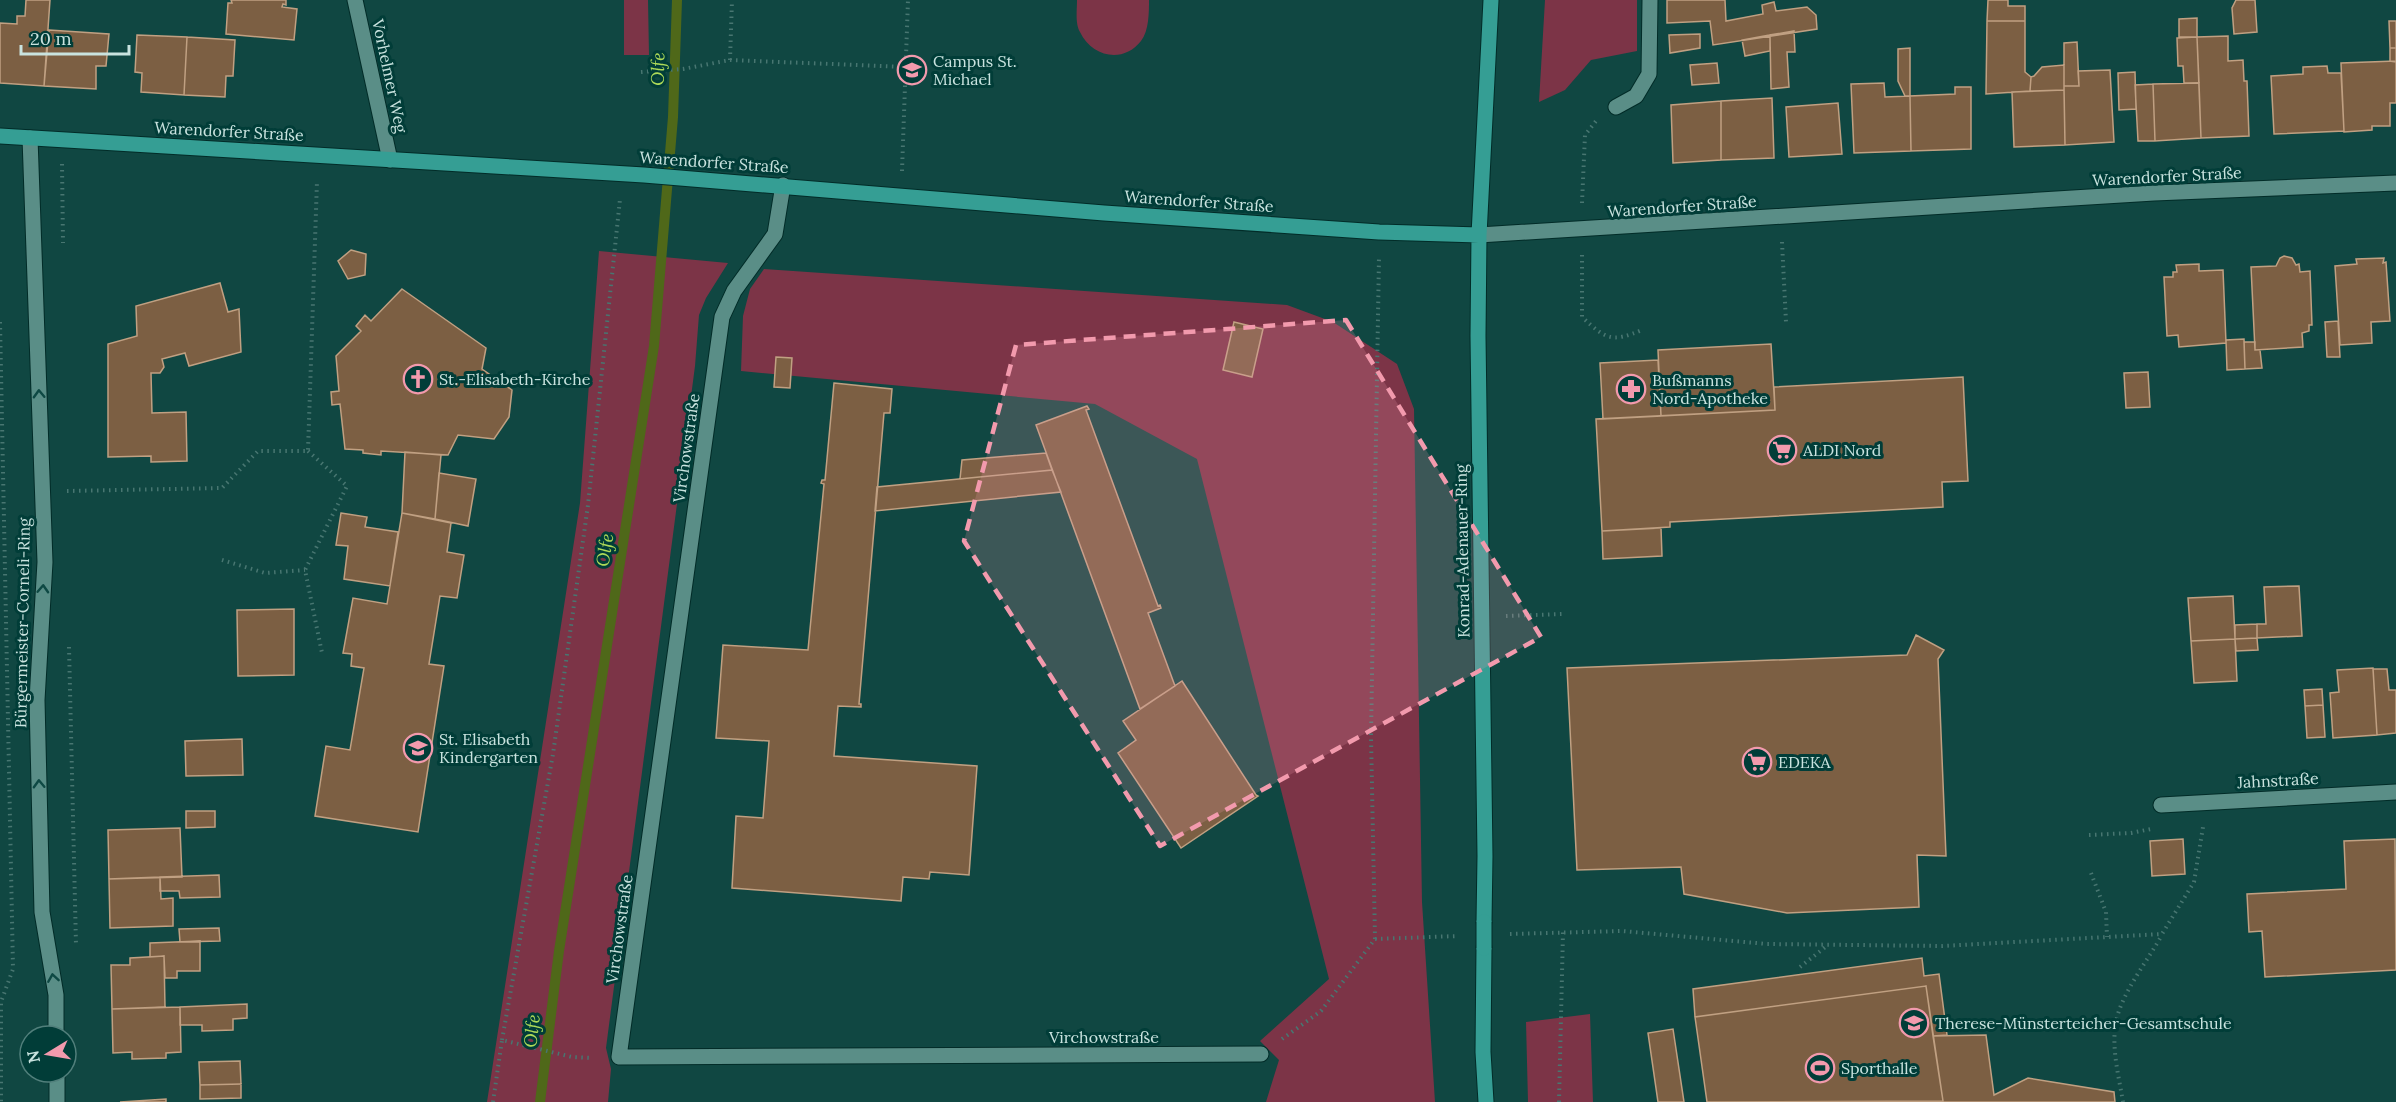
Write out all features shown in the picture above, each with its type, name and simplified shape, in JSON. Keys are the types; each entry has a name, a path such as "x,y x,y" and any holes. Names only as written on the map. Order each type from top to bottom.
{"main road":[{"name":"Konrad-Adenauer-Ring","path":"1486,1102 1483,1052 1485,856 1478,372 1479,235 1491,0"},
{"name":"Warendorfer Straße","path":"0,136 644,175 1379,232 1479,235"}],"street":[{"name":"Vorhelmer Weg","path":"355,0 390,160"},
{"path":"1616,107 1636,96 1649,74 1650,0"},
{"name":"Bürgermeister-Corneli-Ring","path":"30,138 45,561 37,700 42,912 56,995 56,1024"},
{"name":"Warendorfer Straße","path":"1479,235 2154,193 2396,183"},
{"name":"Virchowstraße","path":"783,185 775,234 734,291 722,317 619,1057 1261,1054"},
{"name":"Jahnstraße","path":"2161,805 2396,792"},
{"path":"57,1084 57,1102"}],"path":[{"path":"730,60 732,0"},
{"path":"901,196 908,0"},
{"path":"641,72 683,69 730,60 906,67"},
{"path":"1616,107 1597,119 1585,135 1581,230 1582,317 1602,335 1612,338 1620,338 1642,330"},
{"path":"308,451 318,155"},
{"path":"494,1102 502,1040 554,754 585,529 622,175"},
{"path":"1780,218 1786,322"},
{"path":"1261,1054 1321,1011 1375,939 1371,736 1379,232"},
{"path":"0,322 13,969 1,1002 1,1102"},
{"path":"42,492 222,488 258,451 308,451 347,486 305,570 322,653"},
{"path":"222,560 265,573 305,570"},
{"path":"1481,618 1562,614"},
{"path":"2123,1102 2114,1041 2116,1021 2125,999 2194,882 2204,828 2203,802"},
{"path":"2089,835 2148,831 2156,827 2161,819 2161,805"},
{"path":"2091,873 2106,912 2107,937"},
{"path":"1505,934 1623,931 1767,944 1942,946 2162,934"},
{"path":"1559,1102 1563,932"},
{"path":"1375,939 1469,935"},
{"path":"1800,967 1829,944"},
{"path":"502,1040 572,1057"}],"highlighted area":[{"path":"1346,320 1541,637 1160,846 964,541 1016,345"}],"shaded area":[{"path":"624,0 648,0 649,55 624,55"},
{"path":"1077,0 1149,0 1148,21 1144,37 1126,53 1117,55 1100,52 1085,41 1078,29"},
{"path":"1545,0 1637,0 1637,51 1591,60 1565,90 1539,102"},
{"path":"599,251 728,263 706,298 699,315 695,366 606,1048 611,1069 608,1102 487,1102 580,503"},
{"path":"764,269 1287,305 1333,322 1397,364 1414,409 1422,902 1435,1102 1266,1102 1279,1060 1260,1041 1329,979 1197,459 1095,404 741,371 743,316 750,289"},
{"path":"1590,1014 1593,1102 1528,1102 1526,1022"}],"building":[{"path":"26,0 50,0 44,86 0,83 0,23 17,24 17,16 25,16"},
{"path":"231,0 286,0 286,5 283,4 282,7 297,9 294,40 226,34 228,3 232,3"},
{"path":"1667,0 1725,0 1726,21 1763,14 1762,5 1774,2 1776,11 1807,7 1816,15 1817,29 1713,45 1710,21 1667,23"},
{"path":"1988,0 2008,0 2008,6 2025,6 2025,21 1987,21"},
{"path":"2236,0 2255,0 2257,32 2234,34 2232,8"},
{"path":"2197,18 2197,37 2179,37 2179,19"},
{"path":"1987,21 2025,21 2025,72 2031,77 2030,91 1986,94"},
{"path":"2389,21 2396,21 2396,48 2390,48"},
{"path":"49,30 109,34 106,66 96,66 96,89 44,86"},
{"path":"1794,31 1795,52 1787,52 1789,87 1771,89 1770,35"},
{"path":"1700,34 1700,48 1670,53 1669,35"},
{"path":"137,35 187,37 184,95 141,92 142,73 135,72"},
{"path":"1770,35 1770,51 1745,56 1742,40"},
{"path":"2228,36 2228,61 2243,60 2244,81 2247,81 2249,136 2201,138 2197,37"},
{"path":"187,37 235,40 233,76 226,76 225,97 184,95"},
{"path":"2197,37 2199,83 2184,83 2183,66 2178,66 2177,38"},
{"path":"2077,42 2079,86 2064,86 2064,43"},
{"path":"1910,48 1910,96 1905,96 1898,81 1898,49"},
{"path":"2390,48 2396,48 2396,62 2390,61"},
{"path":"2396,61 2396,103 2390,103 2390,126 2372,126 2372,130 2344,132 2341,63"},
{"path":"1717,63 1719,83 1692,85 1690,65"},
{"path":"2064,65 2064,90 2030,91 2031,77 2042,67"},
{"path":"2327,66 2328,73 2341,73 2344,131 2274,134 2271,76 2303,74 2303,67"},
{"path":"2110,70 2114,142 2065,145 2064,86 2079,86 2078,71"},
{"path":"2135,72 2136,109 2119,110 2118,73"},
{"path":"1884,83 1885,97 1910,96 1911,151 1854,153 1851,84"},
{"path":"2199,83 2201,138 2155,141 2153,84"},
{"path":"2153,84 2155,141 2138,141 2135,85"},
{"path":"1955,87 1971,87 1971,149 1911,151 1910,96 1955,94"},
{"path":"2064,90 2065,145 2014,147 2012,92"},
{"path":"1772,98 1774,158 1721,160 1721,101"},
{"path":"1721,101 1721,160 1673,163 1671,105"},
{"path":"1838,103 1842,154 1789,157 1786,107"},
{"path":"351,250 366,254 365,275 348,279 338,261"},
{"path":"2284,256 2292,258 2296,265 2299,264 2300,272 2310,271 2312,325 2309,325 2309,331 2302,333 2303,347 2255,350 2251,267 2276,266 2280,258"},
{"path":"2384,258 2390,321 2371,322 2372,343 2340,345 2335,266 2357,264 2356,259"},
{"path":"2199,264 2199,271 2223,270 2226,343 2179,347 2178,335 2167,336 2164,277 2173,277 2173,272 2177,272 2176,265"},
{"path":"220,283 228,312 239,309 241,352 189,366 185,353 162,359 164,367 160,373 151,373 152,413 186,412 187,461 151,462 151,456 108,457 108,344 137,336 136,306"},
{"name":"St.-Elisabeth-Kirche","path":"402,289 486,348 482,369 512,390 509,417 494,439 458,435 448,455 381,451 381,455 363,453 363,450 345,449 340,404 332,405 331,392 339,391 336,356 361,331 356,326 365,315 371,321"},
{"path":"2338,321 2340,357 2327,357 2325,322"},
{"path":"1234,322 1263,329 1252,377 1223,370"},
{"path":"2244,339 2245,369 2227,370 2226,340"},
{"path":"2244,342 2255,342 2255,350 2260,350 2262,368 2245,369"},
{"path":"1771,344 1775,410 1661,416 1658,350"},
{"path":"776,357 792,358 790,388 774,387"},
{"name":"Bußmanns Nord-Apotheke","path":"1658,360 1661,416 1603,419 1600,363"},
{"path":"2148,372 2150,407 2126,408 2124,373"},
{"name":"ALDI Nord","path":"1963,377 1968,481 1942,482 1943,507 1670,522 1670,527 1602,531 1596,419 1775,410 1774,387"},
{"path":"834,383 892,389 890,413 884,413 859,704 861,707 838,706 834,756 977,766 969,875 930,872 929,879 903,877 901,901 732,888 736,816 763,818 769,741 716,738 723,645 808,650 824,484 821,483 825,480"},
{"path":"1087,406 1089,409 1086,410 1158,606 1160,605 1161,608 1148,613 1175,686 1140,709 1036,425"},
{"path":"405,452 441,455 435,519 402,513"},
{"path":"1046,453 1052,470 960,479 962,460"},
{"path":"1052,470 1061,492 875,511 877,487"},
{"path":"439,473 476,479 468,526 435,519"},
{"path":"341,513 367,517 365,527 398,532 390,586 344,579 348,546 336,545"},
{"path":"402,513 451,523 447,552 464,555 457,598 440,596 429,664 444,666 418,832 315,816 326,746 350,750 364,668 351,666 352,654 343,653 353,598 387,604"},
{"path":"1661,528 1662,556 1603,559 1602,531"},
{"path":"2299,586 2302,636 2257,638 2257,624 2266,624 2264,587"},
{"path":"2233,596 2235,639 2191,641 2188,598"},
{"path":"294,609 294,675 238,676 237,610"},
{"path":"2257,624 2257,638 2235,639 2235,625"},
{"name":"EDEKA","path":"1916,635 1944,650 1938,659 1946,856 1917,855 1919,907 1787,913 1684,894 1681,867 1577,870 1567,668 1907,655"},
{"path":"2257,638 2258,650 2236,651 2235,639"},
{"path":"2235,639 2237,681 2194,683 2191,641"},
{"path":"2373,668 2377,735 2333,738 2330,693 2339,692 2337,670"},
{"path":"2373,669 2387,669 2389,690 2396,690 2396,733 2377,735"},
{"path":"1182,681 1258,796 1181,848 1118,753 1136,740 1123,721"},
{"path":"2322,689 2323,705 2305,706 2304,690"},
{"path":"2323,705 2325,737 2307,738 2305,706"},
{"path":"242,739 243,775 186,776 185,741"},
{"path":"186,811 215,811 215,827 186,828"},
{"path":"180,828 182,877 109,879 108,830"},
{"path":"2183,839 2185,874 2152,876 2150,841"},
{"path":"2395,839 2396,970 2265,977 2262,931 2249,932 2247,894 2346,889 2344,841"},
{"path":"219,875 220,897 180,898 179,891 160,891 160,877"},
{"path":"160,877 161,899 173,898 173,926 110,928 109,879"},
{"path":"219,928 220,941 180,942 179,929"},
{"path":"200,941 200,971 177,971 177,978 165,978 164,956 150,957 150,943"},
{"path":"164,956 165,1007 112,1009 111,965 130,965 130,958"},
{"path":"1922,958 1924,976 1939,974 1947,1035 1933,1036 1926,986 1695,1017 1693,989"},
{"name":"Sporthalle","path":"1926,986 1943,1101 1707,1102 1695,1017"},
{"path":"247,1004 247,1018 233,1019 233,1030 202,1031 202,1025 180,1025 180,1007"},
{"path":"180,1007 181,1052 166,1053 166,1058 132,1059 132,1052 113,1053 112,1009"},
{"path":"1673,1029 1684,1102 1658,1102 1648,1033"},
{"path":"1986,1035 1994,1095 2028,1078 2114,1092 2115,1102 1936,1102 1943,1101 1933,1036"},
{"path":"240,1061 241,1084 200,1085 199,1062"},
{"path":"241,1084 241,1098 200,1099 200,1085"},
{"path":"166,1099 166,1102 120,1102"}],"waterway":[{"name":"Olfe","path":"540,1102 559,951 654,346 673,117 677,0"}],"place":[{"name":"Campus St. Michael","path":"912,70"},
{"name":"St.-Elisabeth-Kirche","path":"418,379"},
{"name":"Bußmanns Nord-Apotheke","path":"1631,389"},
{"name":"ALDI Nord","path":"1782,450"},
{"name":"St. Elisabeth Kindergarten","path":"418,748"},
{"name":"EDEKA","path":"1757,762"},
{"name":"Therese-Münsterteicher-Gesamtschule","path":"1914,1023"},
{"name":"Sporthalle","path":"1820,1068"}]}
